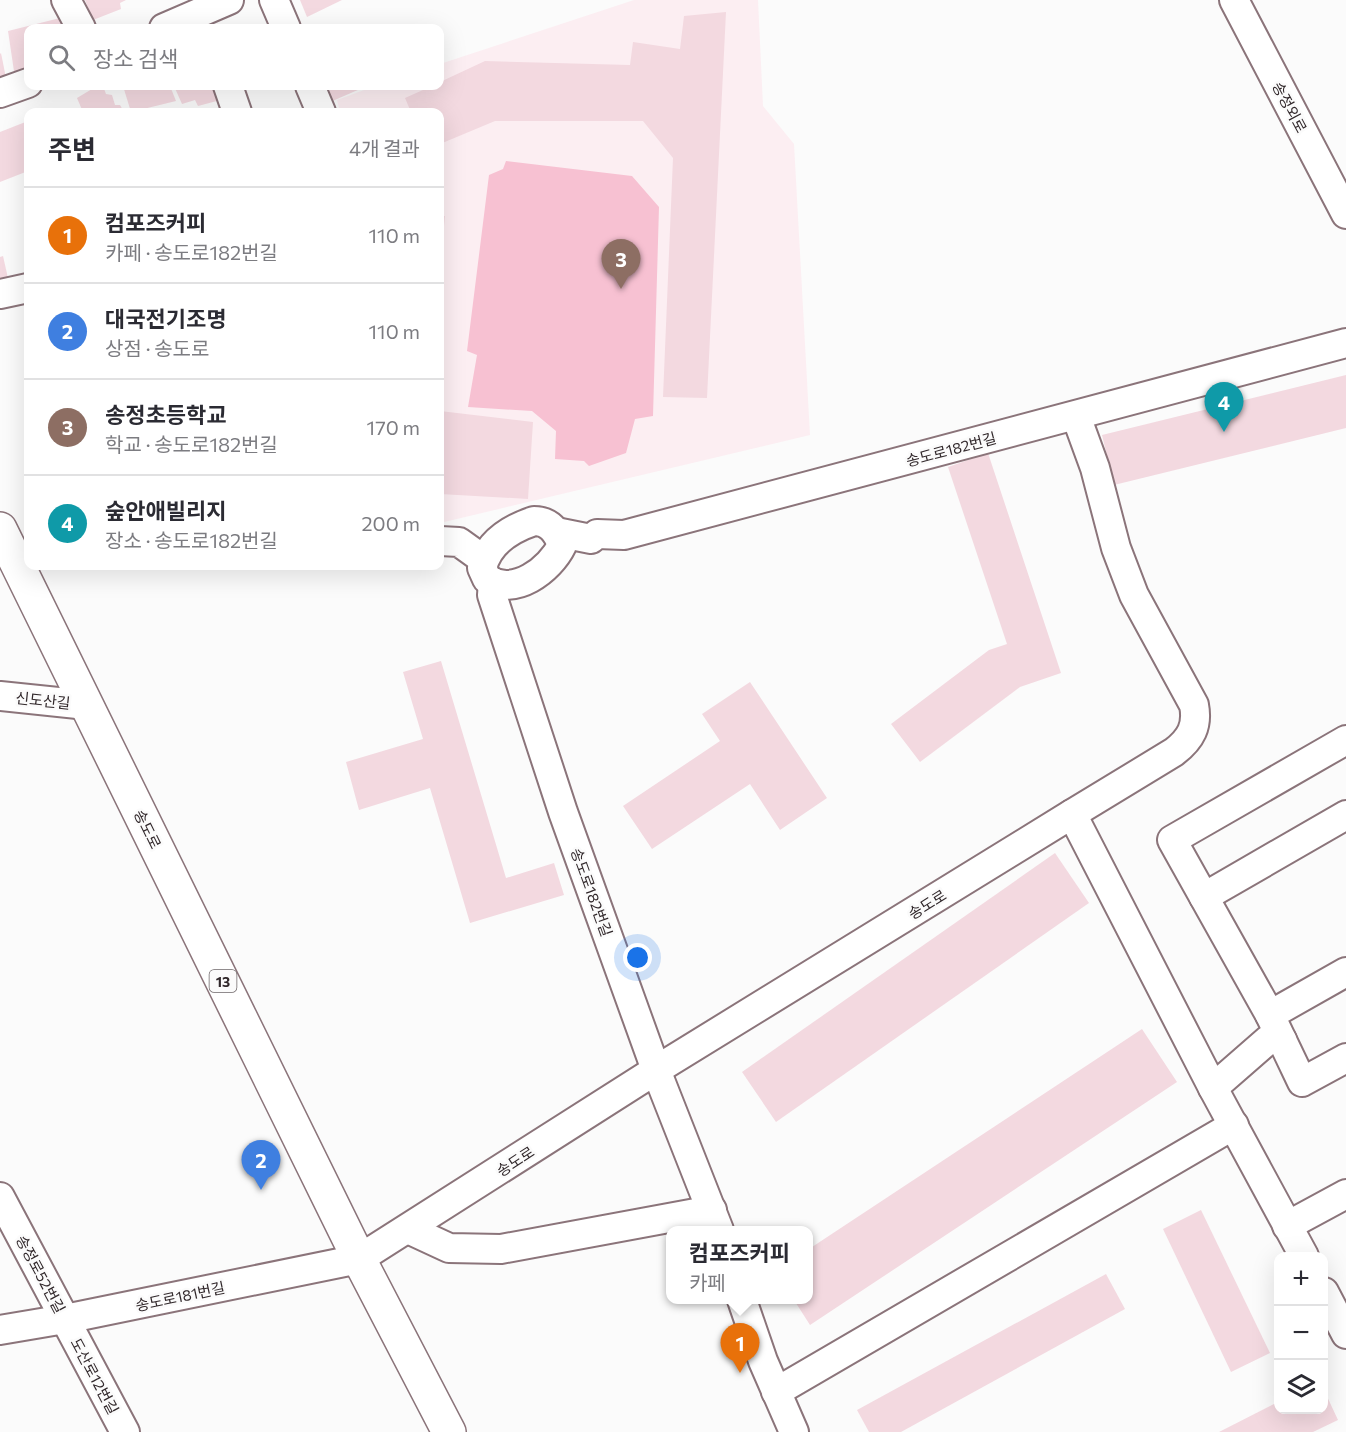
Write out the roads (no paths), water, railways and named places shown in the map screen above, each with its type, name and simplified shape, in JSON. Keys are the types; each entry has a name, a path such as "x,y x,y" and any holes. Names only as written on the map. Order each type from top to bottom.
{"main road":[{"name":"송도로","path":"0,529 359,1259 449,1432"}],"street":[{"path":"66,0 79,24"},
{"path":"184,24 205,20 229,0"},
{"path":"274,0 284,24"},
{"name":"송정외로","path":"1234,0 1346,214"},
{"path":"0,93 24,84"},
{"path":"229,90 236,108"},
{"path":"312,90 319,108"},
{"path":"0,294 24,289"},
{"name":"송도로182번길","path":"556,532 591,539 597,534 624,535 1346,343"},
{"name":"송도로","path":"359,1259 656,1070 1174,752 1186,742 1196,718 1194,705 1134,595 1116,548 1095,468 1076,416"},
{"path":"444,541 459,542 488,571 503,586 533,577 549,564 562,545 556,532 542,521 520,525 488,550 488,571"},
{"name":"송도로182번길","path":"488,571 492,595 563,812 656,1070 715,1220"},
{"name":"신도산길","path":"0,696 87,705"},
{"path":"1346,740 1172,840 1276,1028 1302,1082 1346,1058"},
{"path":"1072,814 1213,1088 1301,1252"},
{"path":"1204,897 1346,815"},
{"path":"1213,1088 1268,1040 1276,1028 1346,972"},
{"path":"776,1392 1234,1125"},
{"path":"1287,1226 1346,1194"},
{"name":"송정로52번길","path":"0,1197 65,1319"},
{"path":"672,1226 715,1220"},
{"path":"408,1229 449,1248 501,1250 666,1227"},
{"name":"송도로181번길","path":"0,1330 65,1319 359,1259"},
{"path":"1328,1301 1346,1334"},
{"path":"744,1304 776,1392 794,1432"},
{"name":"도산로12번길","path":"65,1319 125,1432"}],"place":[{"name":"송정초등학교","path":"621,289"},
{"name":"숲안애빌리지","path":"1224,432"},
{"name":"대국전기조명","path":"261,1190"},
{"name":"컴포즈커피","path":"740,1373"}]}
